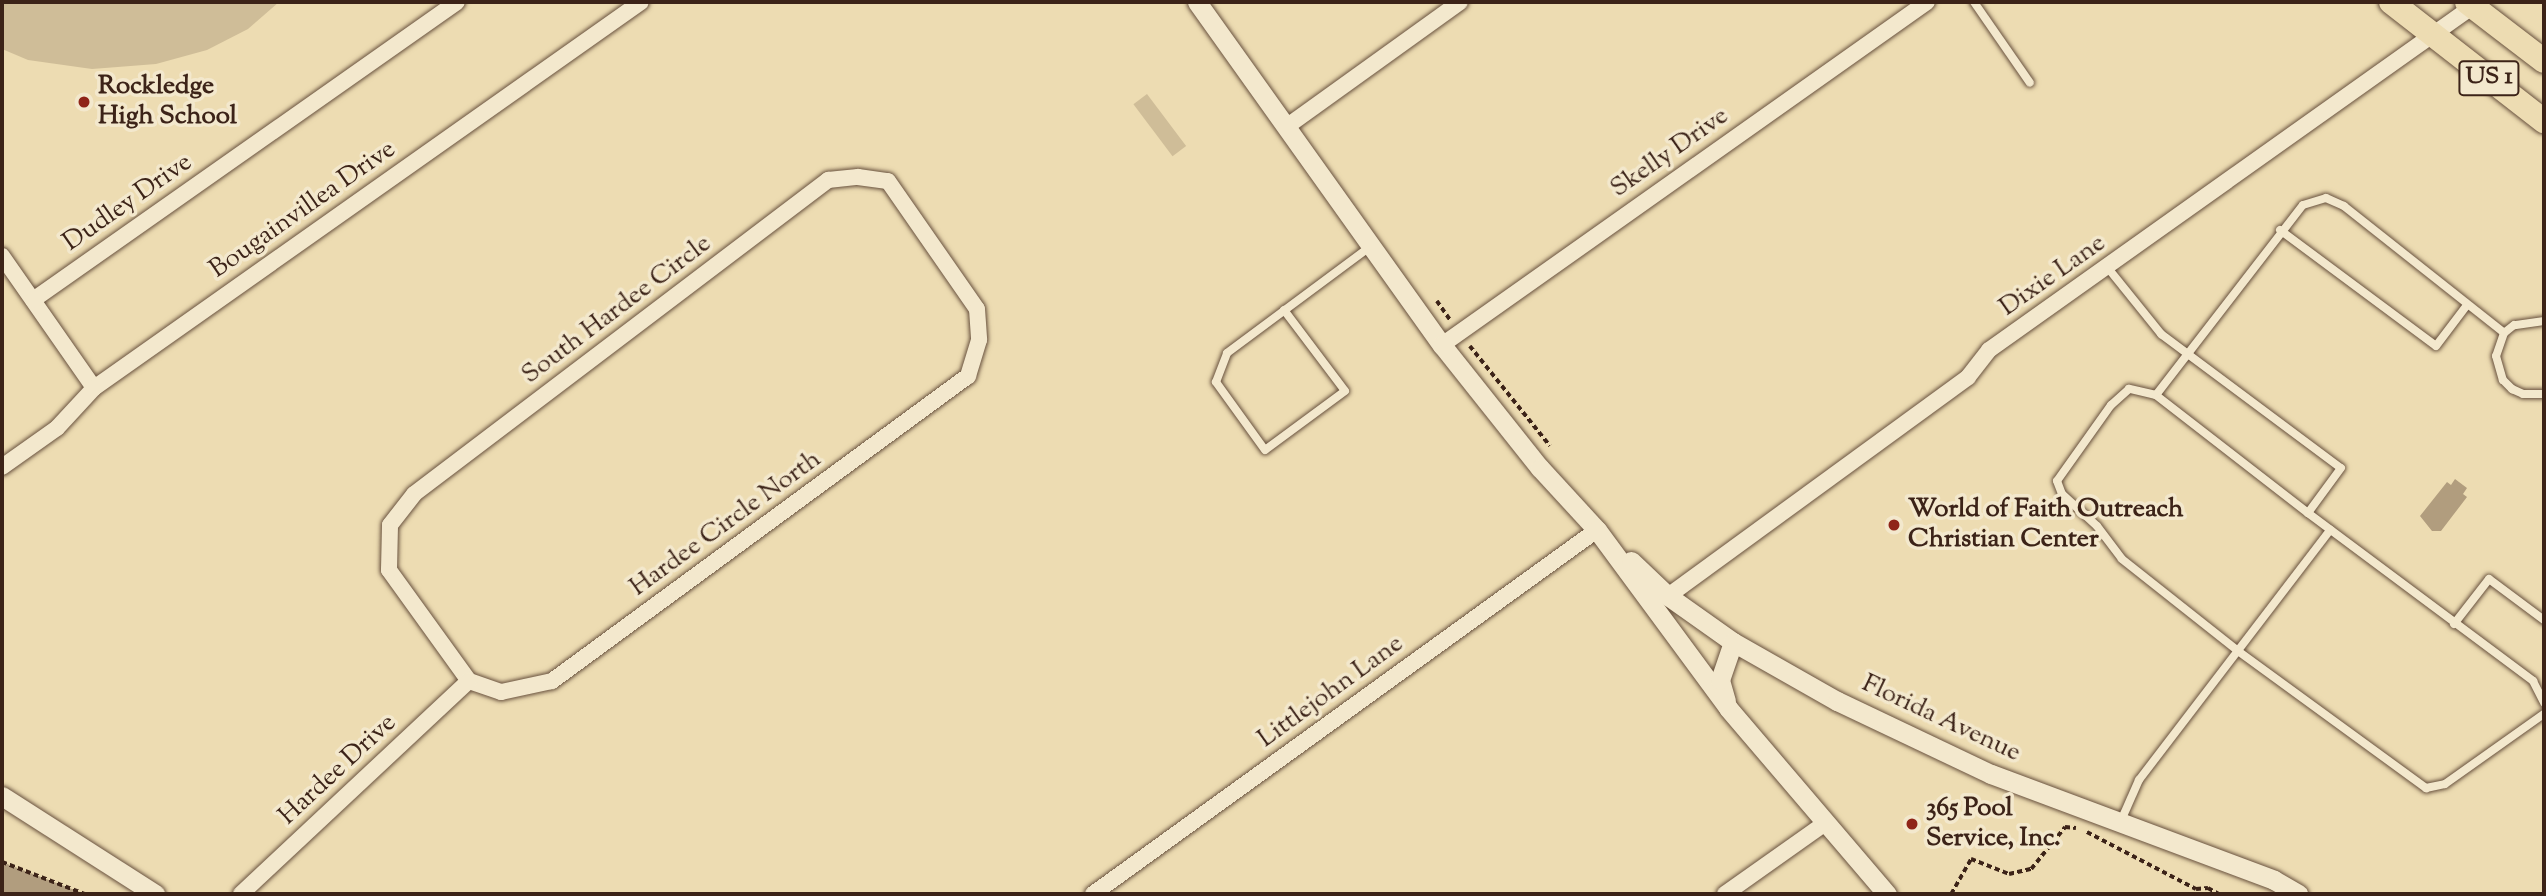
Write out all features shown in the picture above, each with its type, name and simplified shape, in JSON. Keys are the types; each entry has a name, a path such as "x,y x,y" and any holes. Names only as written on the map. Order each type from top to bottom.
{"main road":[{"name":"US 1","path":"2391,2 2544,121"},
{"name":"US 1","path":"2470,4 2544,61"}],"street":[{"name":"Dudley Drive","path":"33,300 457,2"},
{"name":"Bougainvillea Drive","path":"2,467 57,428 94,388 641,2"},
{"path":"1198,2 1442,345 1540,468 1597,530 1728,708 1824,824 1887,894"},
{"path":"1286,127 1460,2"},
{"name":"Skelly Drive","path":"1442,345 1927,2"},
{"name":"Dixie Lane","path":"1668,596 1968,377 1989,350 2434,36 2470,4"},
{"name":"South Hardee Circle","path":"469,681 389,570 390,525 414,494 828,180 888,181 977,309 979,340"},
{"path":"2,256 94,388"},
{"name":"Hardee Circle North","path":"469,681 501,692 552,681 968,376 979,340"},
{"name":"Florida Avenue","path":"1597,530 1668,596 1733,642 1837,701 1991,774 2274,880 2298,894"},
{"name":"Littlejohn Lane","path":"1093,894 1597,530"},
{"path":"1728,708 1720,680 1733,642"},
{"name":"Hardee Drive","path":"241,894 469,681"},
{"path":"2,796 155,894"},
{"path":"1725,894 1824,824"}],"lane":[{"path":"1974,2 2030,83"},
{"path":"2156,395 2280,230 2303,205 2326,198 2344,206 2504,333"},
{"path":"2280,230 2436,346 2467,305"},
{"path":"1284,310 1345,391 1265,450 1216,382 1227,353 1284,310 1371,246"},
{"path":"2108,268 2161,334 2190,352 2341,468 2308,513"},
{"path":"2544,321 2526,320 2504,333 2496,356 2503,380 2523,394 2544,394"},
{"path":"2544,703 2533,681 2330,530 2156,395 2129,390 2110,405 2057,481 2062,494 2097,526 2122,559 2238,651 2426,788 2445,783 2544,714"},
{"path":"2120,823 2139,780 2330,530"},
{"path":"2454,624 2488,579 2544,620"}],"path":[{"path":"1430,293 1550,446"},
{"path":"1951,894 1971,859 2009,874 2031,869 2065,827 2080,828 2196,889 2208,888 2219,894"},
{"path":"2,862 85,894"}],"shaded area":[{"path":"2,2 279,2 248,29 207,50 156,64 92,69 28,60 2,49"},
{"path":"1147,94 1186,146 1173,156 1133,104"},
{"path":"2455,479 2467,488 2463,494 2467,497 2441,531 2432,531 2420,516 2447,482 2451,485"},
{"path":"2,862 85,894 2,894"}],"place":[{"name":"Rockledge High School","path":"84,102"},
{"name":"World of Faith Outreach Christian Center","path":"1894,525"},
{"name":"365 Pool Service, Inc.","path":"1912,824"}]}
